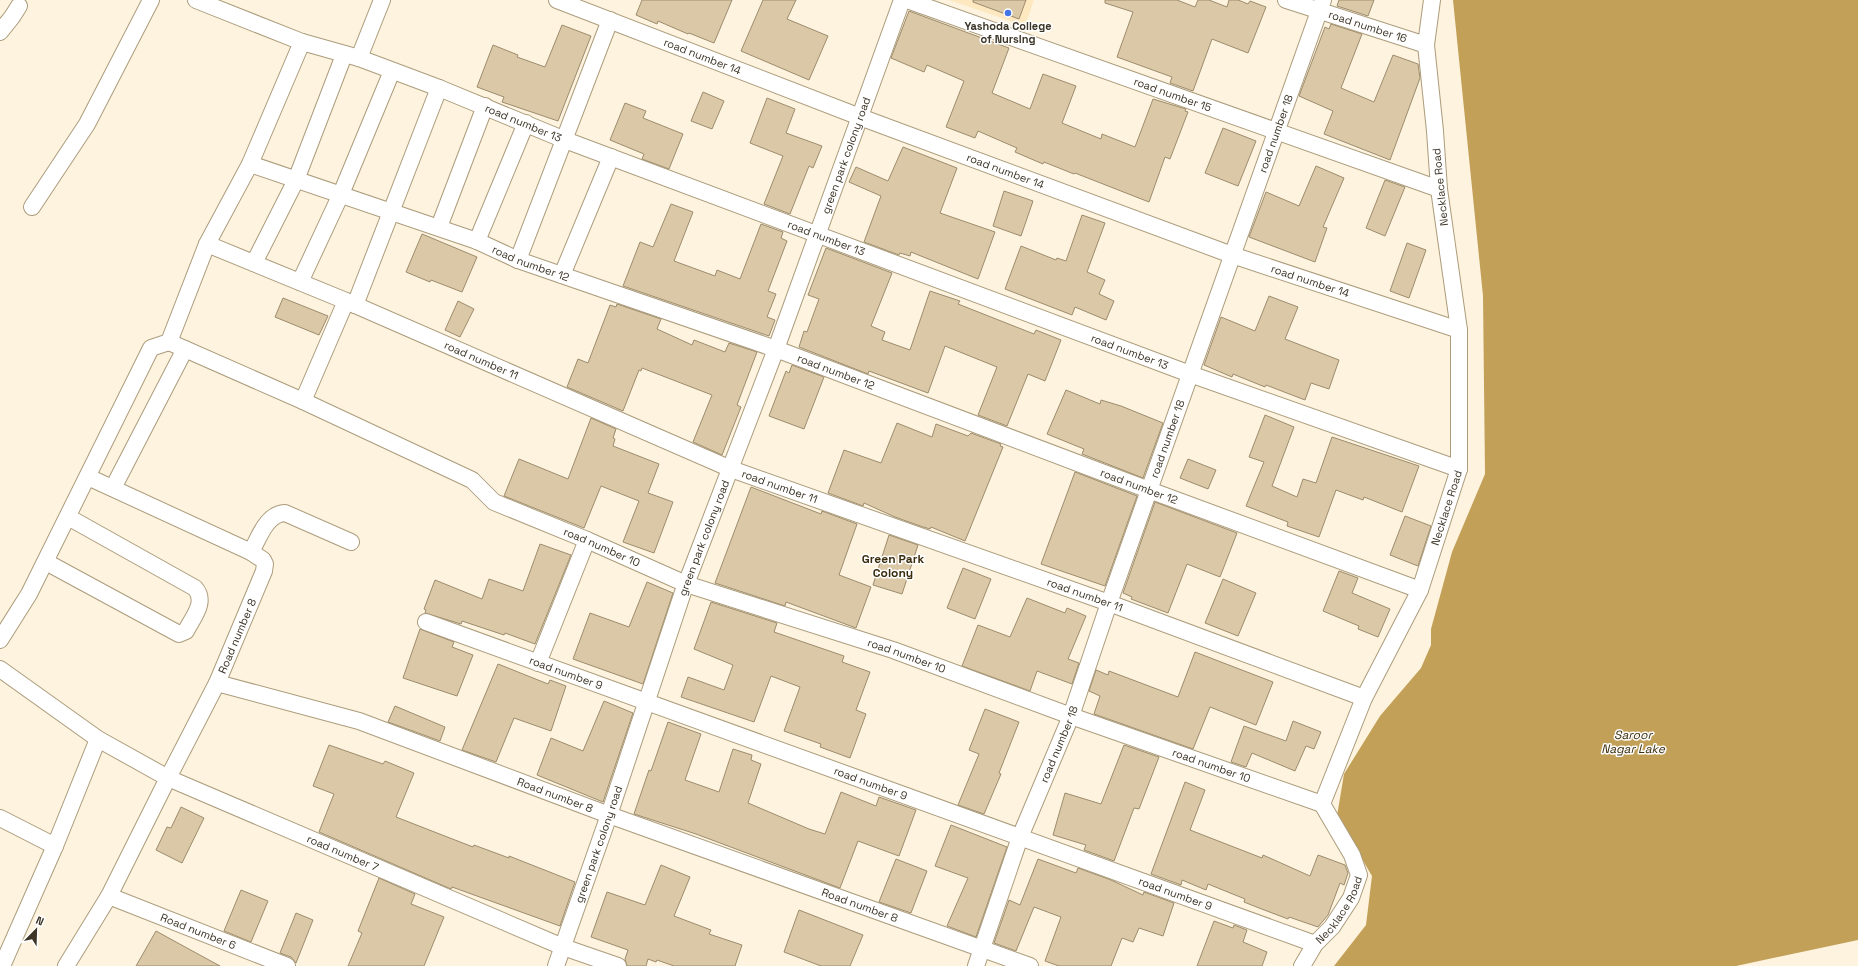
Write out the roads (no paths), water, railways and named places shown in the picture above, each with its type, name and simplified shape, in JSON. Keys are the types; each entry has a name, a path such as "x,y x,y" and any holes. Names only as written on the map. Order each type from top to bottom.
{"street":[{"path":"32,207 87,124 150,0"},
{"path":"254,263 296,180 352,56 382,0"},
{"name":"green park colony road","path":"556,966 609,815 686,584 776,349 902,0"},
{"name":"road number 15","path":"907,0 1439,189"},
{"name":"road number 16","path":"1286,0 1321,5 1426,45"},
{"name":"Necklace Road","path":"1302,966 1315,944 1332,927 1351,898 1359,875 1352,855 1322,804 1364,698 1420,590 1459,469 1459,330 1439,189 1435,131 1426,45 1432,0"},
{"name":"road number 14","path":"560,1 860,117 1232,255 1459,330"},
{"name":"road number 13","path":"206,2 302,42 352,56 439,88 565,140 1190,374 1459,469"},
{"name":"road number 18","path":"976,966 1020,837 1071,716 1109,603 1321,5"},
{"path":"0,32 19,6"},
{"path":"518,260 610,20"},
{"path":"169,342 206,244 250,164 302,42"},
{"path":"300,282 341,194 392,71"},
{"path":"0,640 30,594 151,348 169,342 303,401 351,303 392,211 439,88"},
{"path":"439,227 485,106"},
{"path":"477,241 526,123"},
{"path":"562,275 611,157"},
{"name":"road number 12","path":"250,164 439,227 477,241 518,260 776,349 1149,490 1420,590"},
{"name":"road number 11","path":"206,244 351,303 731,469 1109,603 1364,698"},
{"path":"113,488 185,349"},
{"name":"road number 10","path":"303,401 472,480 494,502 587,540 686,584 893,650 1071,716 1322,804"},
{"path":"88,477 251,552 269,519 278,514 284,513 351,542"},
{"path":"46,562 179,634 186,631 201,602 200,594 195,588 68,517"},
{"path":"538,663 587,540"},
{"name":"Road number 8","path":"251,552 263,560 265,564 264,571 217,683 359,721 609,815 1030,966"},
{"name":"road number 9","path":"426,622 1315,944"},
{"name":"road number 7","path":"0,670 98,739 168,778 563,947 618,966"},
{"path":"66,966 109,896 217,683"},
{"path":"2,966 55,846 98,739"},
{"path":"0,818 55,846"},
{"name":"Road number 6","path":"109,896 287,966"}],"water":[{"name":"Saroor Nagar Lake","path":"1453,0 1858,0 1858,940 1736,966 1334,966 1366,925 1372,876 1337,816 1344,774 1380,716 1421,668 1431,645 1431,629 1452,552 1485,474 1483,296"}],"place":[{"name":"Yashoda College of Nursing","path":"1008,13"}],"district":[{"name":"Green Park Colony","path":"893,566"}]}
